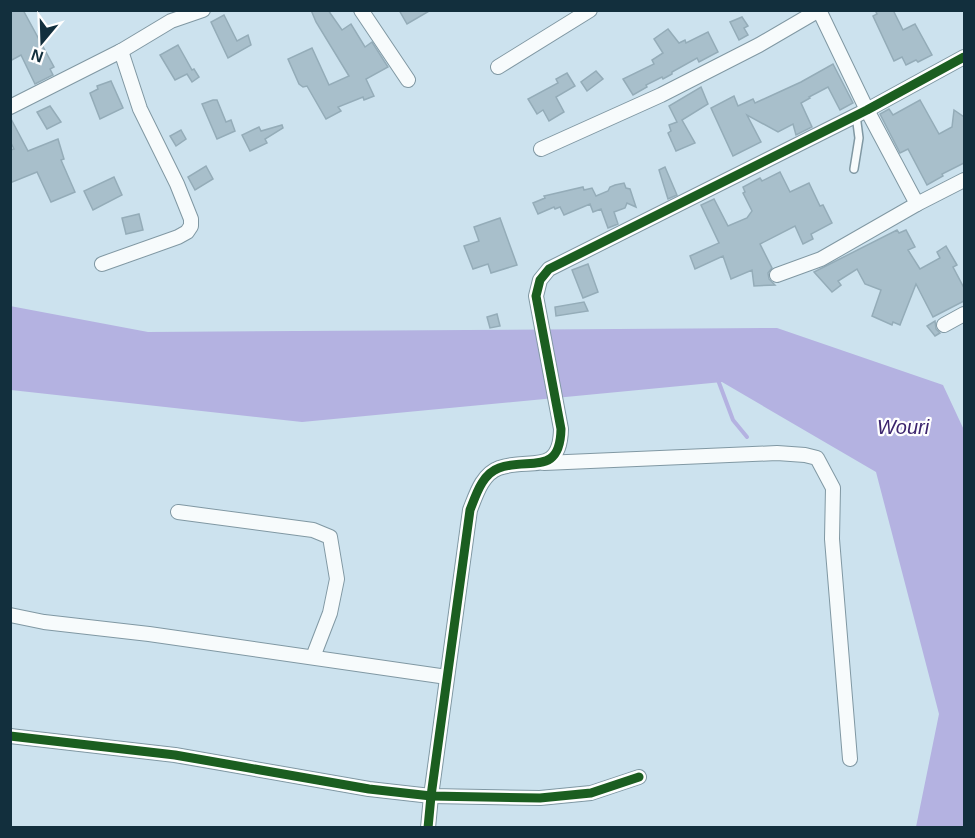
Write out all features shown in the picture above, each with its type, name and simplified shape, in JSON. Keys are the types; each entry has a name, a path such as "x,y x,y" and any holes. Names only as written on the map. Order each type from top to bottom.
{"street":[{"path":"10,107 121,51 171,21 203,10"},
{"path":"361,10 408,80"},
{"path":"498,67 591,10"},
{"path":"541,149 700,75 819,11 862,113 917,204"},
{"path":"102,264 178,237 187,232 191,226 191,219 177,184 140,109 121,51"},
{"path":"544,463 555,455 561,441 561,429 536,296 540,280 549,269 862,113 964,57"},
{"path":"777,275 821,259 964,180"},
{"path":"944,325 964,314"},
{"path":"428,828 470,510 481,483 498,468 544,463 777,453 817,458 833,488 832,539 850,759"},
{"path":"178,512 313,530 330,537 337,579 330,613 313,657"},
{"path":"10,615 44,622 313,657 447,678"},
{"path":"10,736 175,755 359,788 431,796 540,798 591,793 639,777"}],"lane":[{"path":"854,169 862,113"}],"water":[{"name":"Wouri","path":"10,306 148,332 777,328 943,385 964,430 964,827 916,827 939,714 876,472 722,382 302,422 11,390"}],"building":[{"path":"10,10 23,10 54,67 50,69 53,75 35,84 21,55 10,61"},
{"path":"311,10 328,10 342,30 351,24 365,47 372,42 388,67 366,79 374,96 364,100 363,97 338,107 341,111 326,119 307,86 303,87 299,84 288,59 312,48 329,85 349,76"},
{"path":"399,10 431,10 407,24"},
{"path":"875,10 893,10 903,30 915,24 932,55 906,65 902,57 894,61 873,16 877,14"},
{"path":"224,15 237,41 248,35 251,45 228,58 211,22"},
{"path":"742,17 748,26 744,28 748,35 739,40 730,22"},
{"path":"668,29 679,43 685,40 686,43 708,32 718,52 699,62 697,58 663,79 662,77 646,85 647,87 633,95 623,79 654,64 652,60 663,53 654,39"},
{"path":"178,45 192,70 194,69 199,77 192,82 187,74 175,80 160,55"},
{"path":"833,64 853,103 840,110 828,87 809,97 801,103 812,127 796,135 793,124 778,132 747,115 761,142 733,156 711,108 734,96 738,106 753,99 755,103"},
{"path":"596,71 603,79 587,91 581,82"},
{"path":"567,73 575,86 556,97 564,112 549,121 543,110 537,114 528,99 558,83 556,79"},
{"path":"111,81 123,108 100,119 90,93 98,89 97,86"},
{"path":"701,87 708,104 682,120 695,143 676,151 668,133 671,131 669,125 677,122 669,106"},
{"path":"217,100 226,122 231,120 235,131 217,139 202,104"},
{"path":"920,100 939,134 952,127 954,110 964,117 964,163 927,185 908,149 900,153 880,114 889,109 893,115"},
{"path":"50,106 61,122 47,129 37,112"},
{"path":"10,117 28,151 58,139 64,159 61,160 75,192 51,202 37,172 10,183 10,150 14,149 10,141"},
{"path":"282,125 283,128 265,139 267,143 250,151 242,135 259,127 261,131"},
{"path":"181,130 186,139 176,146 170,136"},
{"path":"206,166 213,179 195,190 188,177"},
{"path":"665,167 677,195 668,199 659,170"},
{"path":"780,172 790,192 809,183 820,206 823,205 832,223 811,234 813,239 803,244 795,226 760,244 772,268 768,273 769,279 775,285 754,286 752,270 731,279 723,256 695,269 690,256 719,243 701,205 714,199 728,226 747,218 752,211 743,193 745,192 743,187 760,178 762,181"},
{"path":"114,177 122,195 93,210 84,191"},
{"path":"624,183 626,188 630,189 636,207 627,203 625,208 614,212 618,224 608,228 601,209 593,212 590,204 564,215 560,207 555,209 554,207 538,214 533,203 545,198 544,196 583,187 584,190 592,188 596,196 608,191 610,187"},
{"path":"139,214 143,230 126,234 122,218"},
{"path":"500,218 517,265 491,273 488,264 473,269 464,246 479,241 474,227"},
{"path":"897,230 899,233 906,230 915,247 908,250 920,269 940,258 937,252 946,246 957,265 953,267 964,288 964,301 933,317 916,284 900,325 893,322 892,325 872,316 881,290 865,284 857,269 838,281 841,285 832,292 814,272"},
{"path":"588,264 598,292 583,298 572,270"},
{"path":"584,302 588,311 556,316 555,307"},
{"path":"497,314 500,326 490,328 487,317"},
{"path":"935,321 936,329 940,333 935,336 927,326"}],"waterway":[{"path":"718,380 733,420 747,437"}],"cycle path":[{"path":"428,828 470,510 480,486 493,471 510,465 549,460 555,454 559,444 561,429 536,296 540,280 549,269 867,110 964,57"},
{"path":"10,736 175,755 369,789 431,796 540,798 591,793 639,777"}]}
